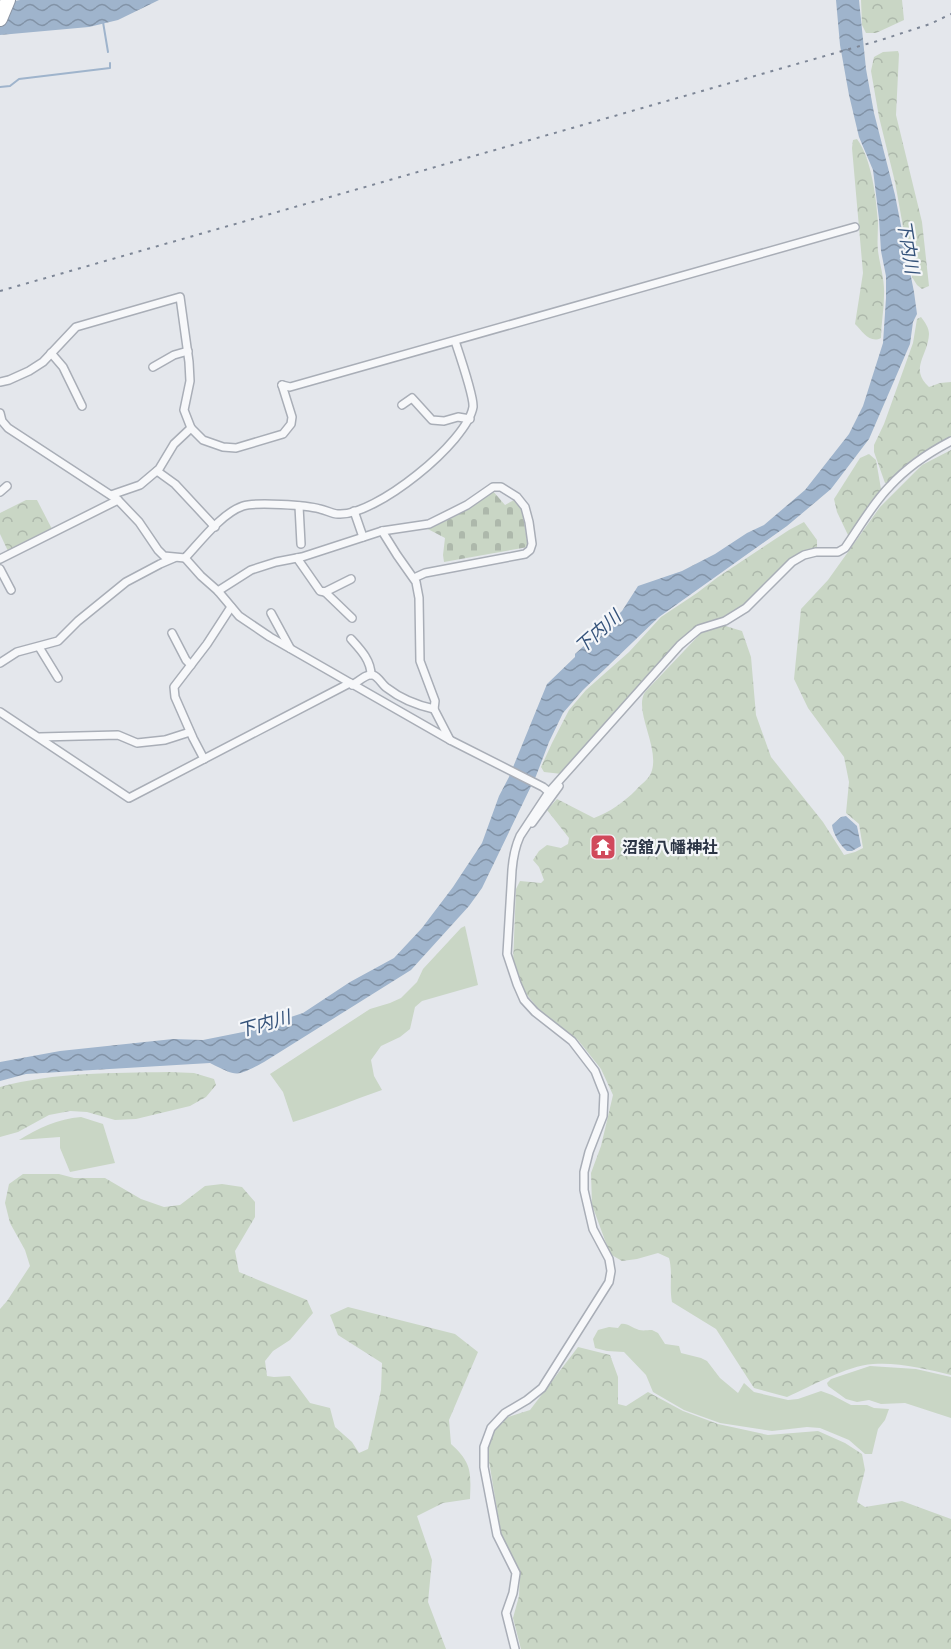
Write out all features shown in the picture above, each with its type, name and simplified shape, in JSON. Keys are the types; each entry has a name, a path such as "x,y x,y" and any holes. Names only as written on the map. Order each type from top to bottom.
{"highway":[{"path":"0,19 8,0"}],"street":[{"path":"0,382 29,371 43,362 76,327 180,297 190,381 184,410 191,428 203,440 223,447 236,448 283,434 291,424 292,417 282,385 290,387 855,227"},
{"path":"1,419 8,428 111,495 139,522 164,556 185,558 233,511 245,506 299,506 319,508 338,514 360,510 405,485 443,450 470,418 473,404 455,341"},
{"path":"153,367 174,355 188,351"},
{"path":"51,353 63,367 82,406"},
{"path":"402,405 412,398 432,420 470,418"},
{"path":"111,495 140,485 157,471 174,444 191,428"},
{"path":"515,1649 506,1613 513,1593 516,1573 497,1535 484,1467 484,1447 491,1428 505,1413 542,1388 609,1282 611,1271 609,1259 593,1229 584,1190 584,1172 588,1152 603,1116 604,1094 595,1071 572,1041 535,1012 524,1000 507,954 513,857 520,836 546,789 681,645 699,629 725,621 746,608 792,562 804,555 816,552 838,552 845,548 888,487 910,466 951,441"},
{"path":"157,471 175,484 215,527"},
{"path":"0,492 7,486"},
{"path":"218,591 251,570 276,562 297,558 382,531 429,524 467,505 493,487 501,487 517,497 525,507 532,544 530,550 525,554 425,573 414,578"},
{"path":"0,560 118,501"},
{"path":"299,506 301,544"},
{"path":"354,511 363,537"},
{"path":"382,531 416,582 420,661 435,701 434,709 450,740"},
{"path":"0,663 17,652 58,641 78,621 126,582 174,558"},
{"path":"185,558 239,616 351,684 450,740 546,789"},
{"path":"297,558 317,589 325,592 352,618"},
{"path":"0,569 11,590"},
{"path":"325,592 351,579"},
{"path":"204,759 175,697 174,687 207,644 231,607"},
{"path":"271,613 290,648"},
{"path":"172,633 191,665"},
{"path":"351,639 364,655 371,669 371,675"},
{"path":"39,647 58,678"},
{"path":"0,712 129,798 371,675 376,676 384,686 399,697 434,709"},
{"path":"40,737 118,735 137,743 165,740 190,732"},
{"path":"520,836 538,817 560,786"}],"green space":[{"path":"861,0 902,0 904,20 876,33 866,33 862,25"},
{"path":"898,51 896,115 922,222 929,286 922,289 912,277 895,182 879,117 871,71 874,57 883,52"},
{"path":"857,139 870,168 878,223 878,251 883,279 884,306 881,338 877,339 867,336 855,324 863,273 852,148 853,140"},
{"path":"921,317 929,334 920,374 929,387 951,382 951,437 913,459 885,483 874,452 874,445 884,424 913,343 917,319"},
{"path":"951,450 951,1375 902,1365 873,1364 841,1372 787,1397 754,1388 716,1329 672,1302 669,1258 658,1253 622,1261 610,1254 592,1205 591,1173 601,1146 613,1095 601,1069 578,1040 541,1012 523,990 513,963 516,889 520,881 541,883 544,880 539,867 533,860 539,851 547,845 561,848 568,844 569,838 547,810 557,799 594,818 622,803 648,777 651,773 653,753 642,709 645,692 702,632 722,625 742,631 751,657 756,715 771,757 823,822 844,855 863,848 859,824 846,813 849,782 844,757 808,708 794,679 801,609 828,580 880,507 922,465"},
{"path":"869,454 876,460 881,489 852,533 848,535 837,512 834,499 860,458"},
{"path":"492,490 505,505 514,500 522,509 528,547 444,562 445,538 424,527"},
{"path":"26,500 37,500 52,529 8,551 0,534 0,513"},
{"path":"804,522 817,540 817,548 810,550 745,606 723,618 698,626 562,774 544,772 541,767 569,710 586,690 629,652 661,617"},
{"path":"465,926 478,985 422,1001 415,1007 410,1029 400,1037 381,1046 371,1060 374,1076 382,1090 293,1122 283,1092 270,1074 370,1009 401,998 417,982 423,969"},
{"path":"194,1073 214,1079 216,1085 206,1097 190,1106 136,1119 115,1120 87,1112 70,1111 49,1115 18,1132 0,1137 0,1087 63,1076"},
{"path":"81,1117 103,1124 115,1163 70,1172 60,1148 60,1137 19,1140 48,1125"},
{"path":"23,1174 105,1178 141,1199 164,1207 180,1205 205,1186 222,1184 242,1187 255,1202 255,1217 235,1251 239,1272 307,1300 313,1313 290,1340 273,1351 265,1361 267,1376 290,1376 310,1403 330,1408 335,1427 352,1442 359,1453 368,1449 381,1390 382,1363 338,1335 330,1315 348,1307 455,1334 478,1352 449,1420 451,1444 469,1468 470,1499 443,1503 417,1516 432,1560 428,1602 446,1649 0,1649 0,1309 30,1266 25,1250 10,1223 5,1203 9,1184"},
{"path":"621,1324 639,1330 652,1330 658,1333 665,1344 679,1346 681,1353 707,1361 720,1378 738,1393 744,1383 754,1392 788,1400 821,1391 851,1405 889,1409 878,1429 872,1454 865,1454 849,1440 820,1428 807,1427 772,1431 720,1423 684,1410 653,1392 646,1375 624,1352 595,1348 593,1339 598,1330 609,1327 618,1328"},
{"path":"578,1347 610,1355 618,1377 618,1404 626,1406 648,1392 683,1411 718,1424 768,1435 818,1431 845,1443 862,1454 865,1470 857,1502 865,1507 902,1501 951,1519 951,1649 521,1649 513,1618 519,1596 520,1573 501,1534 487,1449 494,1431 508,1417 530,1410"},
{"path":"870,1366 916,1369 951,1377 951,1418 905,1403 881,1404 869,1400 857,1402 846,1399 828,1386 827,1383 831,1379"}],"water":[{"path":"20,0 159,0 118,20 89,27 0,35 0,4"},
{"path":"836,0 859,0 866,69 874,113 895,195 917,314 913,322 910,344 869,439 831,489 787,526 659,617 583,690 563,713 536,776 482,888 469,906 411,970 264,1062 242,1073 232,1073 210,1063 26,1074 0,1081 0,1062 60,1051 173,1039 203,1040 248,1031 303,1013 350,982 394,958 422,928 482,843 499,796 547,684 575,657 575,654 622,611 638,586 682,571 764,525 805,490 849,434 863,406 883,343 886,276 881,251 873,170 859,137 849,95 840,45"},
{"path":"846,816 857,826 861,846 852,851 847,851 842,846 835,836 832,825 841,817"}],"waterway":[{"path":"103,22 108,52"},
{"path":"0,87 10,86 19,79 110,68 110,63"}],"railway":[{"path":"0,291 881,40 930,24 951,14"}],"place":[{"name":"沼舘八幡神社","path":"603,847"}],"water label":[{"name":"下内川","path":"908,247"},
{"name":"下内川","path":"598,632"},
{"name":"下内川","path":"264,1024"}]}
